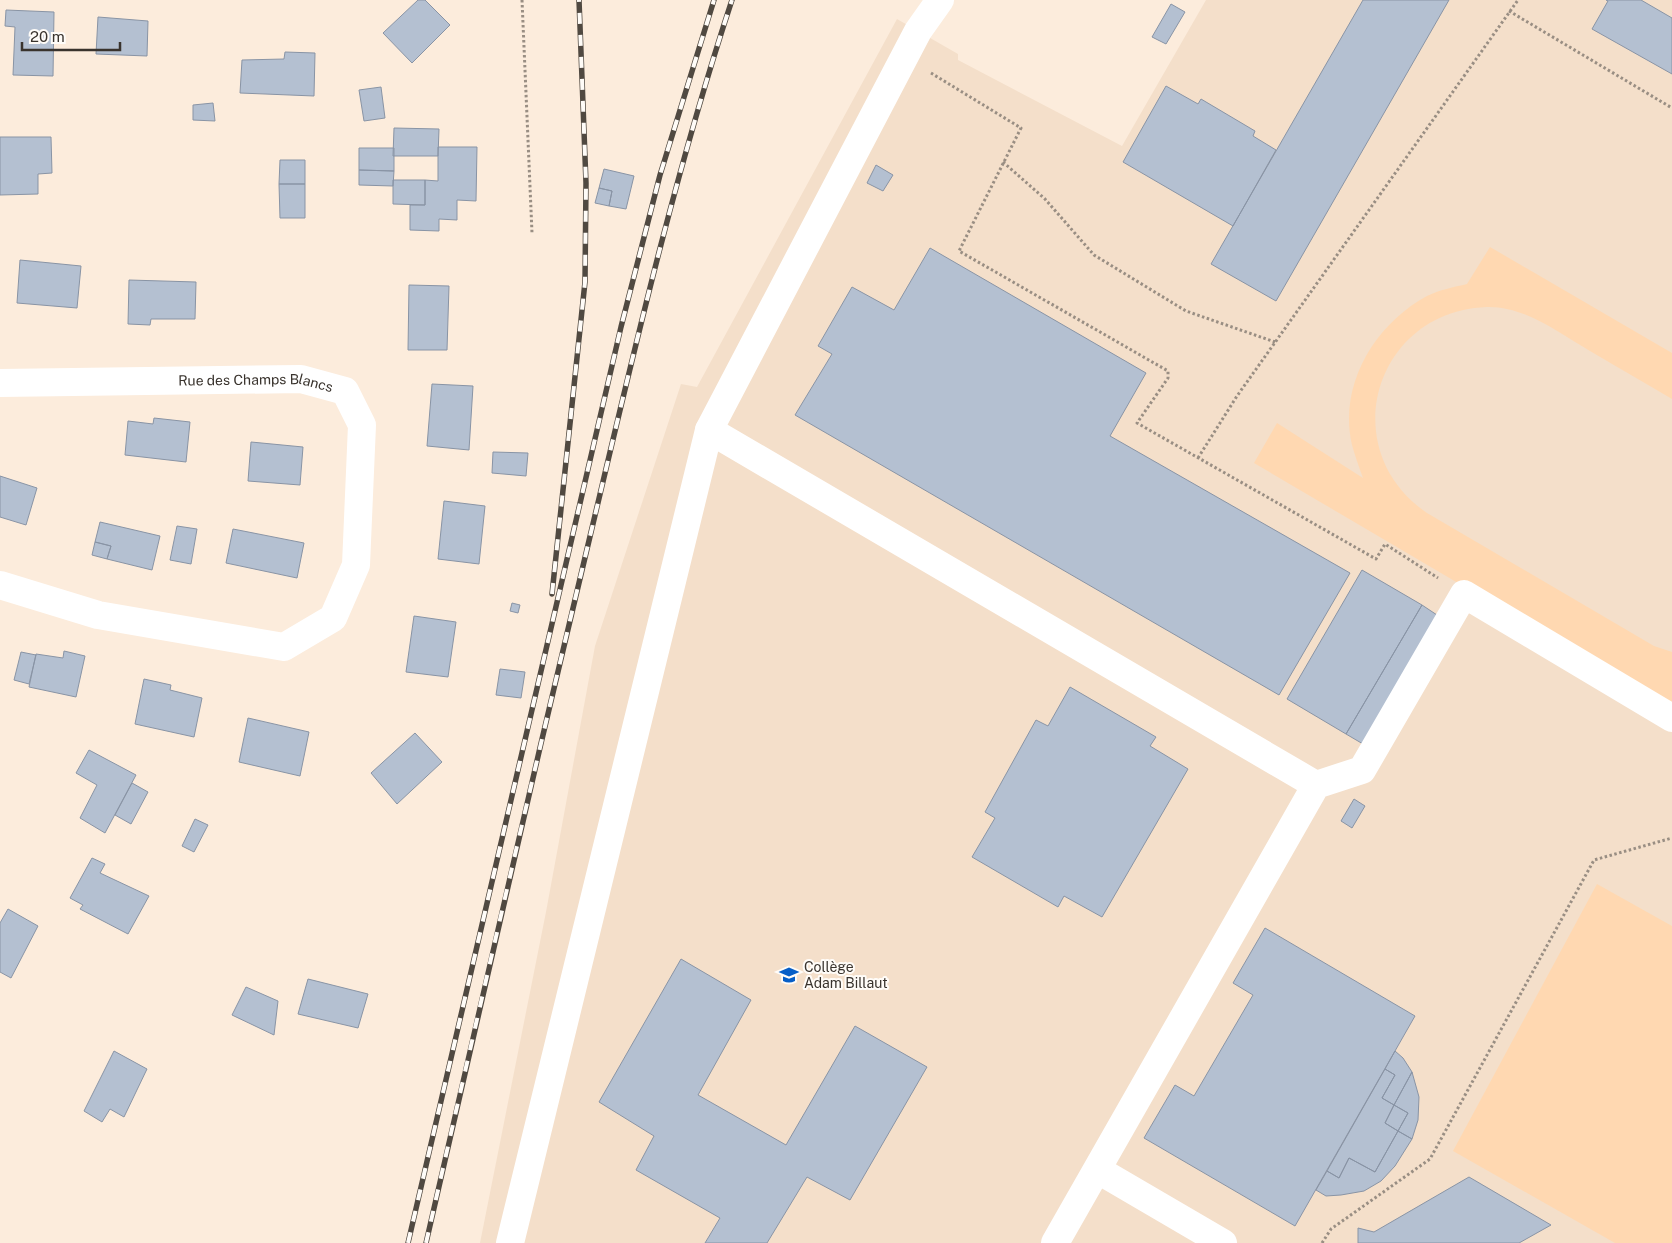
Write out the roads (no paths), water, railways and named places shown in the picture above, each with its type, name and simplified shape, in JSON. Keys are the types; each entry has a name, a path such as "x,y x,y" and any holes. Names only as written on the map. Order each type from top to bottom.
{"street":[{"path":"510,1243 709,430 918,31 940,0"},
{"name":"Rue des Champs Blancs","path":"0,383 301,379 345,391 362,425 356,566 333,618 284,647 98,615 0,585"},
{"path":"709,430 1316,785"},
{"path":"1056,1243 1316,785 1362,770 1464,594 1672,718"},
{"path":"1098,1170 1224,1243"}],"railway":[{"path":"552,594 585,282 586,183 579,0"},
{"path":"408,1243 621,327 660,175 714,0"},
{"path":"426,1243 529,796 640,329 692,131 732,0"}],"place":[{"name":"Collège Adam Billaut","path":"789,975"}]}
